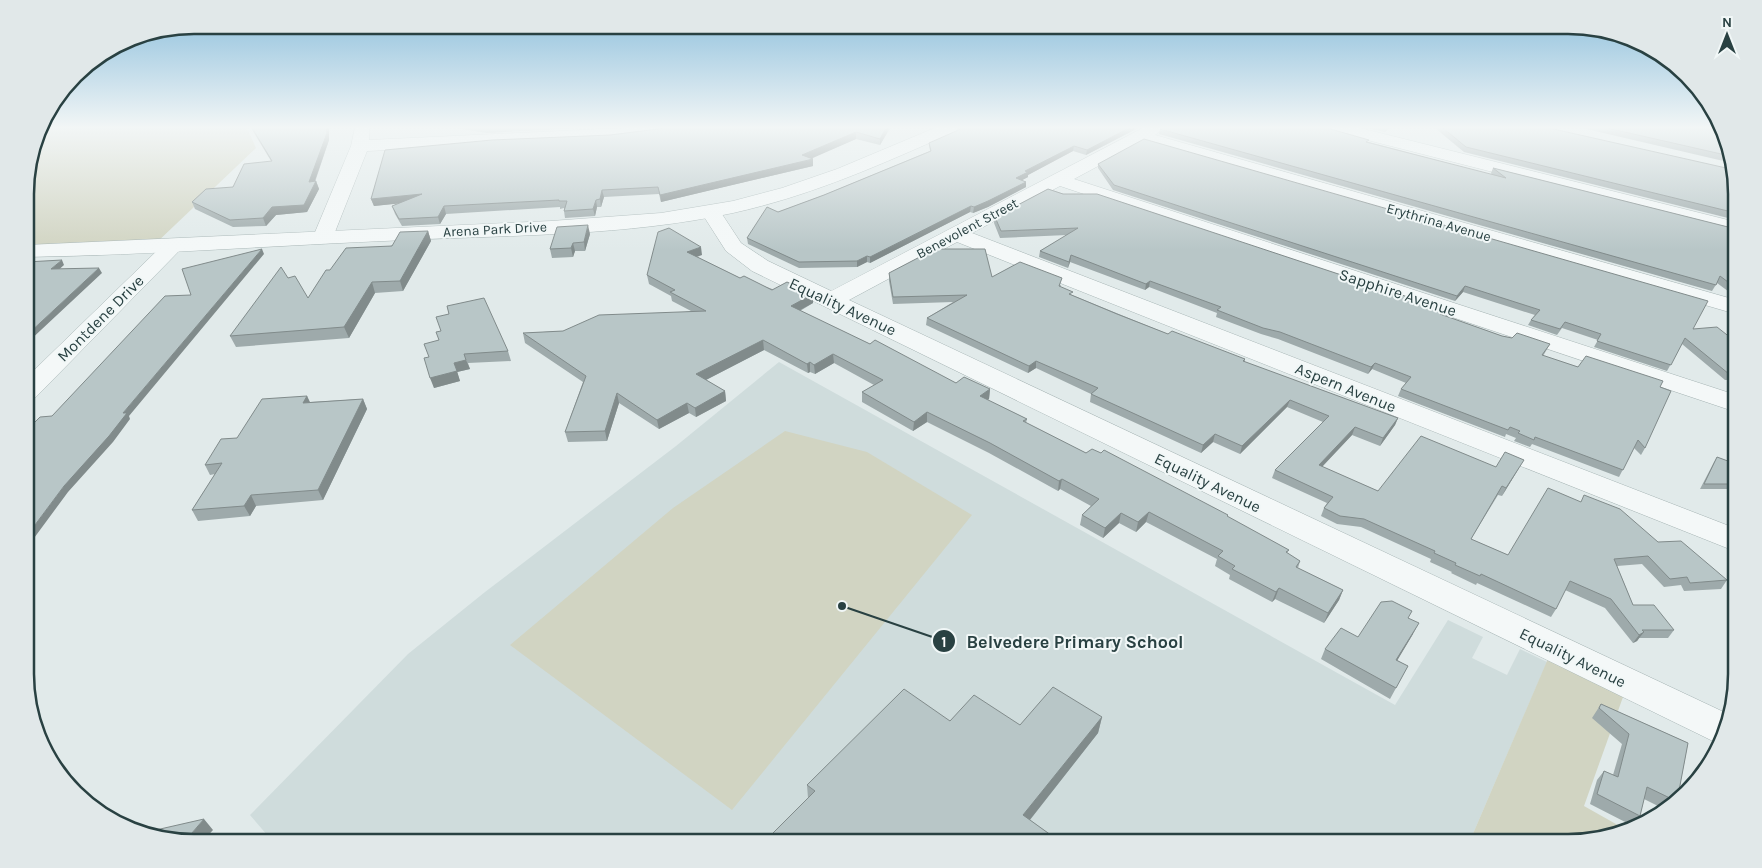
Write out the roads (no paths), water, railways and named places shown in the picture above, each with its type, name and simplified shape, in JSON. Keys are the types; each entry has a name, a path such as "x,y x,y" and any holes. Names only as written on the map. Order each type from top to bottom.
{"street":[{"path":"323,237 348,169"},
{"name":"Arena Park Drive","path":"34,251 601,224 711,212 767,198 833,178 855,169"},
{"name":"Benevolent Street","path":"831,300 1081,169"},
{"name":"Erythrina Avenue","path":"1271,169 1728,305"},
{"path":"1499,169 1728,226"},
{"name":"Sapphire Avenue","path":"1060,180 1728,401"},
{"name":"Equality Avenue","path":"711,212 733,247 746,258 1719,728"},
{"name":"Aspern Avenue","path":"956,234 1728,537"},
{"name":"Montdene Drive","path":"34,384 174,245"}],"place":[{"name":"Belvedere Primary School","path":"842,606"}]}
